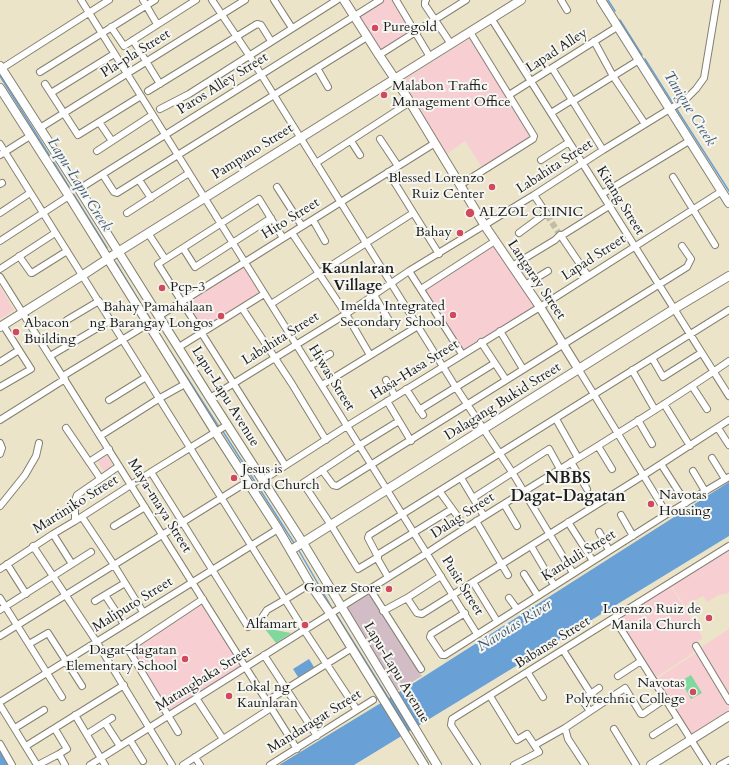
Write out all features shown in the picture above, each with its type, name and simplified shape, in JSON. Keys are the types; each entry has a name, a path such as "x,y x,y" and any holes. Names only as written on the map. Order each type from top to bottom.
{"main road":[{"name":"Langaray Street","path":"344,0 436,143 485,226 540,307 579,370"},
{"name":"Pampano Street","path":"2,326 521,0"},
{"path":"601,0 639,60 672,108 689,141 729,202"},
{"name":"Lapu-Lapu Avenue","path":"1,68 80,189 118,252 178,345 210,398 222,429 248,482 291,550 310,584 330,613 424,765"},
{"name":"Lapu-Lapu Avenue","path":"0,88 69,196 185,384 263,480 303,543 437,765"},
{"name":"Dalagang Bukid Street","path":"291,550 729,276"},
{"path":"165,351 178,345"},
{"path":"655,764 729,716"}],"street":[{"path":"81,0 204,198"},
{"path":"1,68 109,0"},
{"path":"40,72 102,34 145,3 155,0"},
{"path":"111,27 124,46 196,0"},
{"path":"212,0 249,55 467,405 512,472 573,573"},
{"name":"Pla-pla Street","path":"40,128 246,0"},
{"path":"274,0 292,28"},
{"path":"160,109 189,94 337,0"},
{"name":"Paros Alley Street","path":"80,189 380,0"},
{"path":"396,0 430,57"},
{"path":"379,55 466,0"},
{"path":"561,0 568,10"},
{"name":"Labahita Street","path":"210,398 680,103 696,89 704,78 718,0"},
{"path":"426,1 435,20 451,44"},
{"path":"145,3 157,24"},
{"name":"Kitang Street","path":"491,18 729,396"},
{"path":"148,92 258,24 261,25 271,41"},
{"name":"Lapad Alley","path":"509,95 617,26"},
{"path":"460,185 533,138 534,134 470,32"},
{"path":"103,175 116,193 368,37"},
{"path":"133,40 160,84"},
{"path":"594,41 613,76 645,124"},
{"path":"51,93 114,54"},
{"path":"551,113 639,60"},
{"path":"317,68 328,87"},
{"path":"552,68 603,150"},
{"path":"45,84 78,135 141,96"},
{"path":"316,163 410,102"},
{"path":"97,151 152,115"},
{"path":"99,122 112,141"},
{"path":"2,153 30,136"},
{"path":"380,139 398,166"},
{"path":"351,140 360,155"},
{"path":"602,194 689,141"},
{"path":"541,160 569,142"},
{"name":"Hito Street","path":"159,316 436,143"},
{"path":"0,144 2,153 30,193 99,301 304,630 357,710"},
{"path":"388,172 439,254"},
{"path":"127,213 189,173"},
{"path":"673,177 715,245"},
{"path":"139,180 151,198"},
{"path":"277,187 302,226"},
{"name":"Lapad Street","path":"540,307 722,191"},
{"path":"0,213 30,193"},
{"path":"519,233 547,214 534,195"},
{"path":"0,241 69,196"},
{"name":"Hiwas Street","path":"204,198 387,489"},
{"path":"283,238 259,199 158,264 285,465"},
{"path":"512,266 609,206"},
{"path":"271,304 413,213"},
{"path":"183,248 195,267 271,218"},
{"path":"313,220 325,241"},
{"path":"292,232 320,273 370,354"},
{"path":"0,269 55,233"},
{"path":"148,233 165,259"},
{"path":"561,236 588,276"},
{"path":"421,289 495,241"},
{"path":"322,470 333,486 337,486 411,441 688,266 691,259 682,246"},
{"path":"19,256 30,273 32,273 67,251"},
{"path":"525,285 548,271"},
{"path":"410,272 462,354"},
{"name":"Maya-maya Street","path":"0,277 297,749"},
{"path":"178,345 202,333 264,294"},
{"path":"374,295 393,327"},
{"path":"67,320 99,301"},
{"name":"Hasa-Hasa Street","path":"263,480 481,342 540,307"},
{"path":"242,308 292,384 326,440"},
{"path":"388,577 368,536 729,310"},
{"path":"50,356 111,320"},
{"path":"0,420 122,338 148,324"},
{"path":"0,387 31,370 2,326"},
{"path":"322,385 370,354 418,326"},
{"path":"500,331 523,369"},
{"path":"481,342 506,380"},
{"path":"0,362 19,350"},
{"path":"652,358 663,377 701,353"},
{"path":"310,366 330,354"},
{"name":"Dalag Street","path":"330,613 619,433 729,361"},
{"path":"406,390 421,413 455,386 495,363"},
{"name":"Langaray Street","path":"579,370 619,433 667,514"},
{"path":"632,370 655,410"},
{"path":"109,400 146,377"},
{"path":"386,380 395,396"},
{"path":"100,436 185,384"},
{"path":"692,386 707,409"},
{"path":"387,401 411,441"},
{"path":"664,404 690,446"},
{"path":"556,419 578,458"},
{"path":"638,420 652,444"},
{"path":"407,598 416,612 422,614 729,420"},
{"path":"399,422 303,482 303,484 331,525 357,568 377,557 452,509"},
{"path":"66,428 100,478"},
{"path":"718,428 729,445"},
{"name":"Martiniko Street","path":"0,568 151,472 222,429"},
{"path":"0,443 2,448 0,454"},
{"path":"0,506 26,475 36,456 39,443"},
{"path":"598,446 612,469"},
{"path":"89,462 109,449"},
{"path":"473,498 549,449 560,469"},
{"path":"712,458 727,478"},
{"path":"571,462 587,489"},
{"path":"661,464 686,503"},
{"path":"75,521 75,501 77,495 119,466"},
{"path":"693,471 705,491"},
{"path":"151,472 248,627 261,619 267,610 310,584"},
{"path":"461,478 484,516"},
{"name":"Kanduli Street","path":"465,613 431,634 430,637 442,655 446,655 609,550 727,478"},
{"path":"0,636 248,482"},
{"name":"Pusit Street","path":"387,489 478,634"},
{"path":"440,492 466,528"},
{"path":"504,504 517,526"},
{"path":"114,526 145,506"},
{"path":"621,515 633,536"},
{"path":"82,517 143,612"},
{"path":"476,521 508,575"},
{"path":"568,522 593,561"},
{"name":"Maliputo Street","path":"0,704 96,641 278,529"},
{"path":"599,532 609,550"},
{"path":"53,534 72,564"},
{"path":"34,546 124,685 172,765"},
{"path":"531,546 554,585"},
{"name":"Babanse Street","path":"477,765 451,725 452,719 528,673 729,546"},
{"path":"3,609 91,552"},
{"path":"7,564 26,594"},
{"path":"524,574 538,596"},
{"path":"383,611 442,576"},
{"path":"473,582 497,621"},
{"path":"95,601 125,583"},
{"path":"370,589 421,669"},
{"path":"105,595 124,624"},
{"path":"0,598 3,609 17,625 62,697"},
{"path":"509,598 516,609"},
{"path":"178,732 128,649 203,599"},
{"name":"Matangbaka Street","path":"90,765 330,613"},
{"path":"614,618 707,765"},
{"path":"29,644 48,632 82,686"},
{"path":"696,646 729,701"},
{"path":"267,701 352,648"},
{"path":"564,650 591,694"},
{"path":"264,655 317,736"},
{"path":"618,676 641,661"},
{"path":"528,673 543,697"},
{"path":"26,746 124,685"},
{"path":"590,711 582,700 600,688"},
{"path":"535,745 565,728 625,688 641,714 665,699"},
{"path":"490,696 517,740 527,734 539,752 514,765"},
{"path":"196,698 223,739"},
{"name":"Mandaragat Street","path":"270,765 374,700"},
{"path":"0,704 38,765 67,749 54,729"},
{"path":"183,765 271,708"},
{"path":"15,728 44,710"},
{"path":"75,715 105,765"},
{"path":"87,734 112,718"},
{"path":"653,735 678,719"},
{"path":"105,723 120,746"},
{"path":"565,728 568,739 585,765"},
{"path":"614,729 636,765"},
{"path":"130,740 143,761"},
{"path":"0,744 12,765"},
{"path":"59,754 65,765"},
{"path":"195,757 200,765"},
{"path":"720,765 729,760"}],"shaded area":[{"path":"383,0 395,0 414,32 381,52 357,15"},
{"path":"472,37 534,137 483,169 465,141 446,155 401,81"},
{"path":"494,242 535,306 462,351 423,291"},
{"path":"244,267 262,295 203,331 186,304"},
{"path":"0,286 14,310 0,319"},
{"path":"105,452 114,467 105,473 95,458"},
{"path":"729,550 729,593 719,595 707,602 703,596 685,606 672,586"},
{"path":"671,586 703,638 691,646 695,652 655,678 620,619"},
{"path":"371,593 422,676 397,691 345,609"},
{"name":"Dagat-dagatan Elementary School","path":"201,604 242,667 167,713 128,651"},
{"path":"729,629 729,694 700,648"},
{"name":"Navotas Polytechnic College","path":"696,653 729,705 729,713 692,735 656,679"}],"green space":[{"path":"264,628 291,633 276,643"},
{"path":"691,675 702,693 691,699 681,681"}],"water":[{"name":"Navotas River","path":"729,482 729,536 354,765 279,765 417,681"},
{"path":"309,659 314,667 298,677 293,669"},
{"path":"0,748 11,765 0,765"}],"waterway":[{"name":"Tanigue Creek","path":"608,0 615,11"},
{"name":"Tanigue Creek","path":"620,20 642,55"},
{"name":"Tanigue Creek","path":"645,59 674,105"},
{"name":"Lapu-Lapu Creek","path":"0,76 107,248"},
{"name":"Tanigue Creek","path":"676,108 729,191"},
{"name":"Lapu-Lapu Creek","path":"116,263 161,337"},
{"name":"Lapu-Lapu Creek","path":"170,351 219,427"},
{"path":"222,430 294,543"},
{"path":"298,549 332,608"},
{"path":"336,614 389,699"}],"tunnel":[{"path":"547,215 560,235"}],"place":[{"name":"Puregold","path":"375,28"},
{"name":"Malabon Traffic Management Office","path":"384,95"},
{"name":"Blessed Lorenzo Ruiz Center","path":"492,187"},
{"name":"ALZOL CLINIC","path":"470,213"},
{"name":"Bahay","path":"460,233"},
{"name":"Pcp-3","path":"162,288"},
{"name":"Imelda Integrated Secondary School","path":"453,315"},
{"name":"Bahay Pamahalaan ng Barangay Longos","path":"221,316"},
{"name":"Abacon Building","path":"16,332"},
{"name":"Jesus is Lord Church","path":"234,478"},
{"name":"Navotas Housing","path":"651,504"},
{"name":"Gomez Store","path":"389,589"},
{"name":"Lorenzo Ruiz de Manila Church","path":"709,618"},
{"name":"Alfamart","path":"305,625"},
{"name":"Dagat-dagatan Elementary School","path":"185,659"},
{"name":"Navotas Polytechnic College","path":"693,692"},
{"name":"Lokal ng Kaunlaran","path":"229,696"}],"district":[{"name":"Kaunlaran Village","path":"358,278"},
{"name":"NBBS Dagat-Dagatan","path":"568,488"}]}
